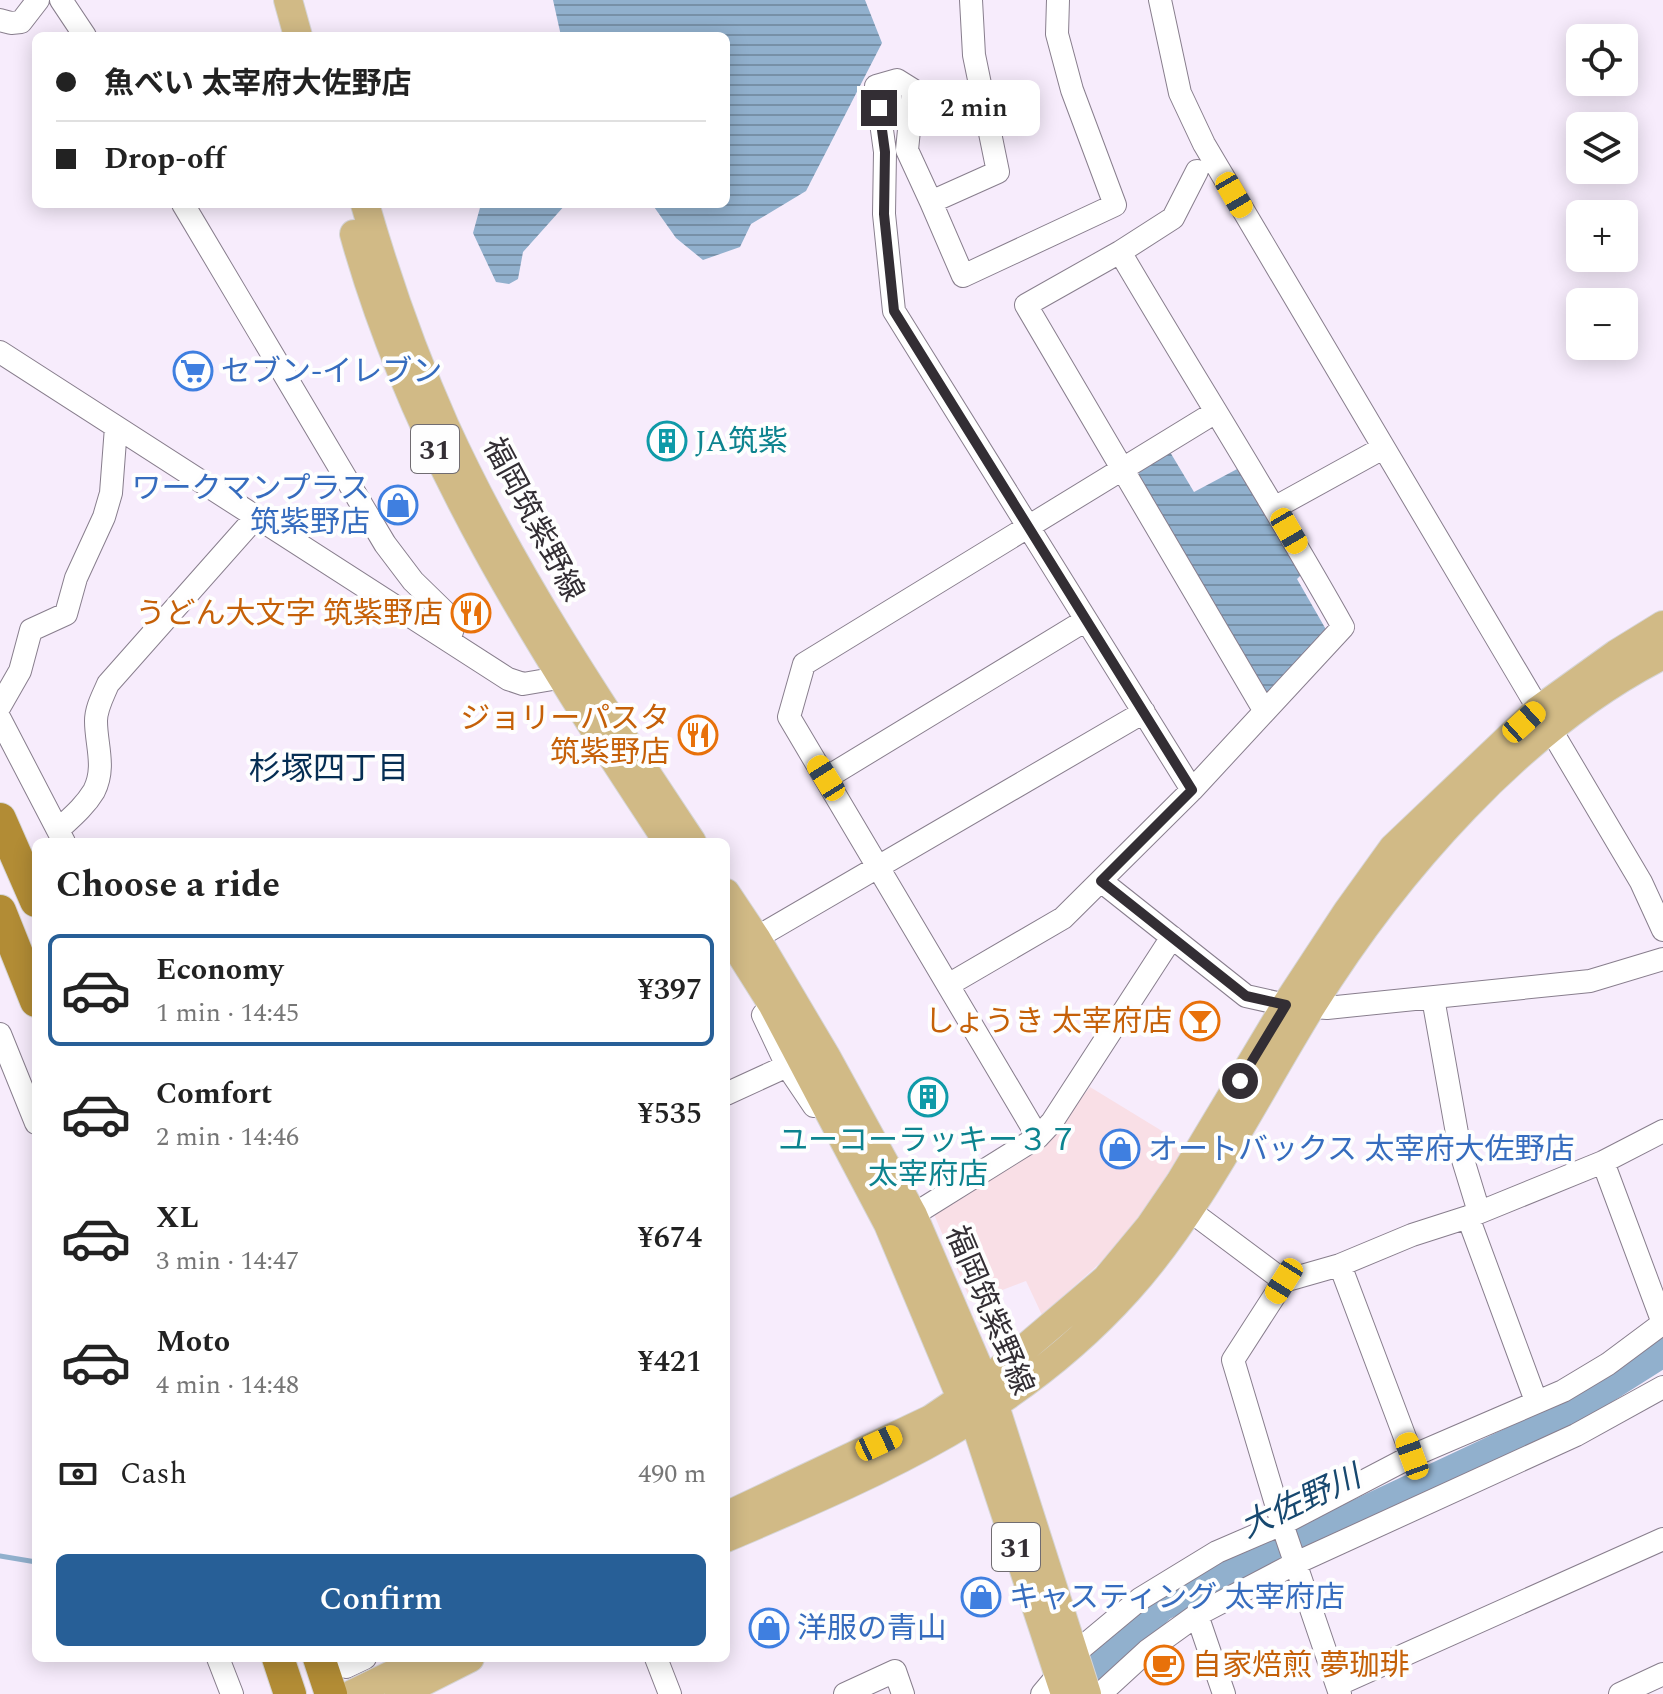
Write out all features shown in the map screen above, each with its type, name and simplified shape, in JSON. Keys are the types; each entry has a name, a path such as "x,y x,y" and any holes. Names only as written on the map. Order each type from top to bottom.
{"highway":[{"path":"0,819 32,892"},
{"path":"0,911 32,991"},
{"path":"279,1662 290,1694"}],"main road":[{"path":"288,0 297,32"},
{"path":"306,0 315,32"},
{"name":"福岡筑紫野線","path":"347,208 372,300 427,435 489,554 570,676 689,838"},
{"name":"福岡筑紫野線","path":"366,208 391,292 446,427 570,676 666,838"},
{"path":"730,1536 851,1484 928,1446 1106,1279 1150,1226 1298,1006 1436,840 1507,767 1544,720 1616,654 1663,625"},
{"path":"1544,720 1663,655"},
{"name":"福岡筑紫野線","path":"730,899 827,1058 913,1215 978,1402 1060,1679 1087,1694"},
{"name":"福岡筑紫野線","path":"730,937 772,1004 978,1402"},
{"path":"730,1514 931,1419 978,1402 1069,1350 1129,1289 1189,1210 1298,1006"},
{"path":"394,1676 419,1662"},
{"path":"340,1676 394,1676 453,1662"}],"street":[{"path":"0,20 21,22 38,0"},
{"path":"61,0 82,32"},
{"path":"931,202 998,172 974,55 971,0"},
{"path":"1058,0 1057,34 1072,90 1115,205 963,276 907,150 913,90 897,80 876,86 885,152 884,214 894,311 1192,790"},
{"path":"1160,0 1180,93 1204,144 1641,882 1663,930"},
{"path":"1197,171 1173,218 1026,305 1264,710"},
{"path":"185,208 385,544 413,581 451,618 454,625 449,641"},
{"path":"948,985 1063,918 1192,790 1343,627 1276,507 1214,413 1120,252"},
{"path":"0,352 255,518 516,682 523,684 570,676"},
{"path":"1038,1137 789,717 804,664 1214,413"},
{"path":"0,706 20,671 31,630 66,614 76,578 104,517 111,493 116,427"},
{"path":"1276,507 1383,448"},
{"path":"0,719 62,835 95,789 101,770 96,720 108,684 255,518"},
{"path":"826,778 1086,620"},
{"path":"756,938 1144,712"},
{"path":"1101,881 1246,996 1298,1006 1327,1008 1590,981 1663,959"},
{"path":"913,1215 1038,1137 1052,1122 1172,937"},
{"path":"1433,998 1473,1215 1536,1401"},
{"path":"772,1004 763,1015 787,1066 816,1110 835,1124"},
{"path":"0,1034 32,1111"},
{"path":"730,1092 787,1066"},
{"path":"1663,1131 1603,1162 1473,1215 1412,1235 1340,1265 1284,1281 1233,1360 1282,1524 1338,1690 1663,1539"},
{"path":"1060,1679 1140,1599 1217,1552 1282,1524 1412,1456 1563,1391 1608,1364 1663,1323 1603,1162"},
{"path":"1189,1210 1284,1281"},
{"path":"1340,1265 1412,1456"},
{"path":"1100,1694 1147,1651 1197,1615 1296,1563 1576,1435 1663,1387"},
{"path":"1197,1615 1224,1694"},
{"path":"220,1662 232,1694"},
{"path":"658,1662 670,1694"},
{"path":"845,1694 895,1671 903,1694"},
{"path":"1620,1694 1663,1674"}],"shaded area":[{"name":"オートバックス 太宰府大佐野店","path":"1090,1087 1185,1145 1143,1214 1100,1263 1042,1315 1026,1281 971,1302 933,1212 994,1178 1033,1149 1057,1129"}],"water":[{"path":"553,0 865,0 882,43 806,191 751,224 740,247 703,260 676,238 655,208 730,208 730,32 560,32"},
{"path":"480,208 562,208 523,252 518,279 509,284 496,282 473,233"},
{"path":"1170,452 1194,492 1239,468 1303,573 1297,579 1328,633 1274,693 1265,694 1138,476 1140,470"}],"waterway":[{"name":"大佐野川","path":"1070,1694 1162,1606 1546,1426 1663,1352"},
{"path":"0,1556 32,1561"}],"place":[{"name":"セブン-イレブン","path":"193,371"},
{"name":"JA筑紫","path":"667,441"},
{"name":"ワークマンプラス 筑紫野店","path":"398,505"},
{"name":"うどん大文字 筑紫野店","path":"471,613"},
{"name":"ジョリーパスタ 筑紫野店","path":"698,735"},
{"name":"しょうき 太宰府店","path":"1200,1021"},
{"name":"ユーコーラッキー３７ 太宰府店","path":"928,1097"},
{"name":"オートバックス 太宰府大佐野店","path":"1120,1149"},
{"name":"キャスティング 太宰府店","path":"981,1597"},
{"name":"洋服の青山","path":"769,1628"},
{"name":"自家焙煎 夢珈琲","path":"1164,1665"}],"district":[{"name":"杉塚四丁目","path":"329,768"}],"route":[{"path":"879,108 885,152 884,214 894,311 1192,790 1101,881 1246,996 1286,1005 1240,1081"}]}
